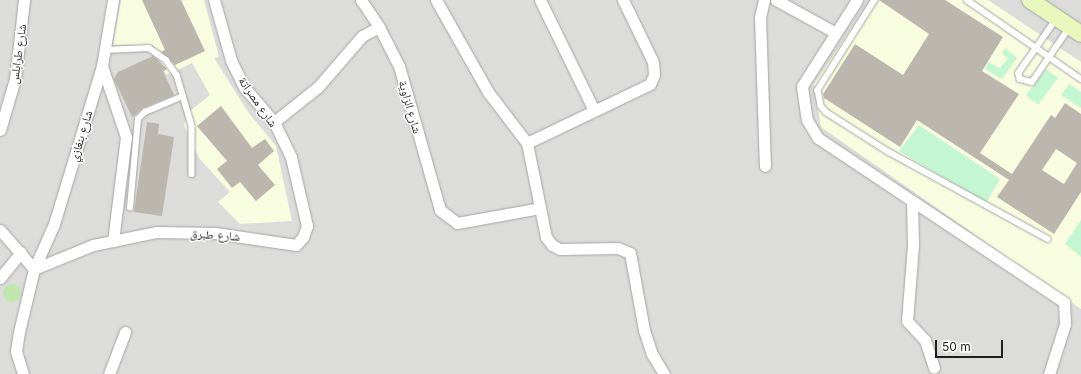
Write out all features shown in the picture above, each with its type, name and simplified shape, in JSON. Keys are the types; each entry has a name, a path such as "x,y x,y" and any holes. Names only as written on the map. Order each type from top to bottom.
{"main road":[{"path":"1030,0 1046,5 1069,26"}],"street":[{"name":"شارع طرابلس","path":"0,130 3,114 15,79 24,0"},
{"name":"شارع بنغازي","path":"23,374 16,351 34,269 54,224 102,66 113,0"},
{"name":"شارع مصراتة","path":"214,0 231,60 244,87 274,122 291,157 307,226"},
{"name":"شارع الزاوية","path":"361,0 379,27 399,66 440,210 457,223 474,222 540,208"},
{"path":"436,0 488,92 527,143 546,237 552,245 560,249 618,248 630,254 644,330 652,354 664,374"},
{"path":"540,0 594,110"},
{"path":"527,143 650,84 654,75 653,62 623,0"},
{"path":"764,0 760,17 765,166"},
{"path":"776,0 836,33"},
{"path":"857,0 802,86 807,120 818,138 1064,302 1065,324 1049,374"},
{"path":"274,122 318,87 357,41 379,27"},
{"path":"0,230 21,252 34,269 93,245 113,241 126,137 102,66"},
{"path":"912,201 913,245 907,321 925,340 934,368"},
{"name":"شارع طبرق","path":"113,241 156,232 215,233 296,245 307,226"},
{"path":"0,278 21,252"},
{"path":"108,374 125,332"}],"lane":[{"path":"874,0 818,90 821,106 826,112 889,152 1048,239"},
{"path":"967,0 1081,79"},
{"path":"1069,26 1032,82 1020,79 1019,73 1036,49 1069,26"},
{"path":"105,50 148,48 170,65 177,75 192,126 192,174"},
{"path":"130,208 138,119 145,112 183,96"}],"shaded area":[{"path":"0,0 1081,0 1081,374 0,374"},
{"path":"121,0 204,0 219,57 214,58 248,112 276,146 292,221 240,224 218,202 230,192 199,158 184,125 189,112 210,95 192,63 167,75 153,45 113,45"},
{"path":"871,0 988,0 1081,62 1081,309 821,127 814,84"}],"green space":[{"path":"1005,48 1017,58 1002,79 985,69 988,62 1000,68 1008,58 1002,53"},
{"path":"1046,69 1058,78 1038,104 1026,95"},
{"path":"1069,84 1081,92 1081,108 1061,95"},
{"path":"919,125 1000,179 986,203 899,151"},
{"path":"1081,220 1081,257 1065,244"},
{"path":"8,284 16,284 21,289 19,300 16,302 8,302 3,297 3,289"}],"building":[{"path":"142,0 181,0 205,51 175,65 161,52 165,50"},
{"path":"879,0 945,0 1003,37 982,71 1019,94 980,153 1012,174 1051,115 1055,118 1065,103 1081,114 1081,192 1054,234 997,197 1009,180 917,120 900,147 824,98 823,94 855,44 903,75 929,34","holes":["1056,149 1077,163 1064,184 1042,170"]},
{"path":"153,56 167,69 163,71 174,95 143,108 132,117 114,79 118,72"},
{"path":"221,106 252,148 265,139 274,151 258,165 275,185 256,201 240,182 232,188 217,169 227,161 197,126"},
{"path":"147,122 159,124 158,134 174,137 162,216 134,212"}]}
